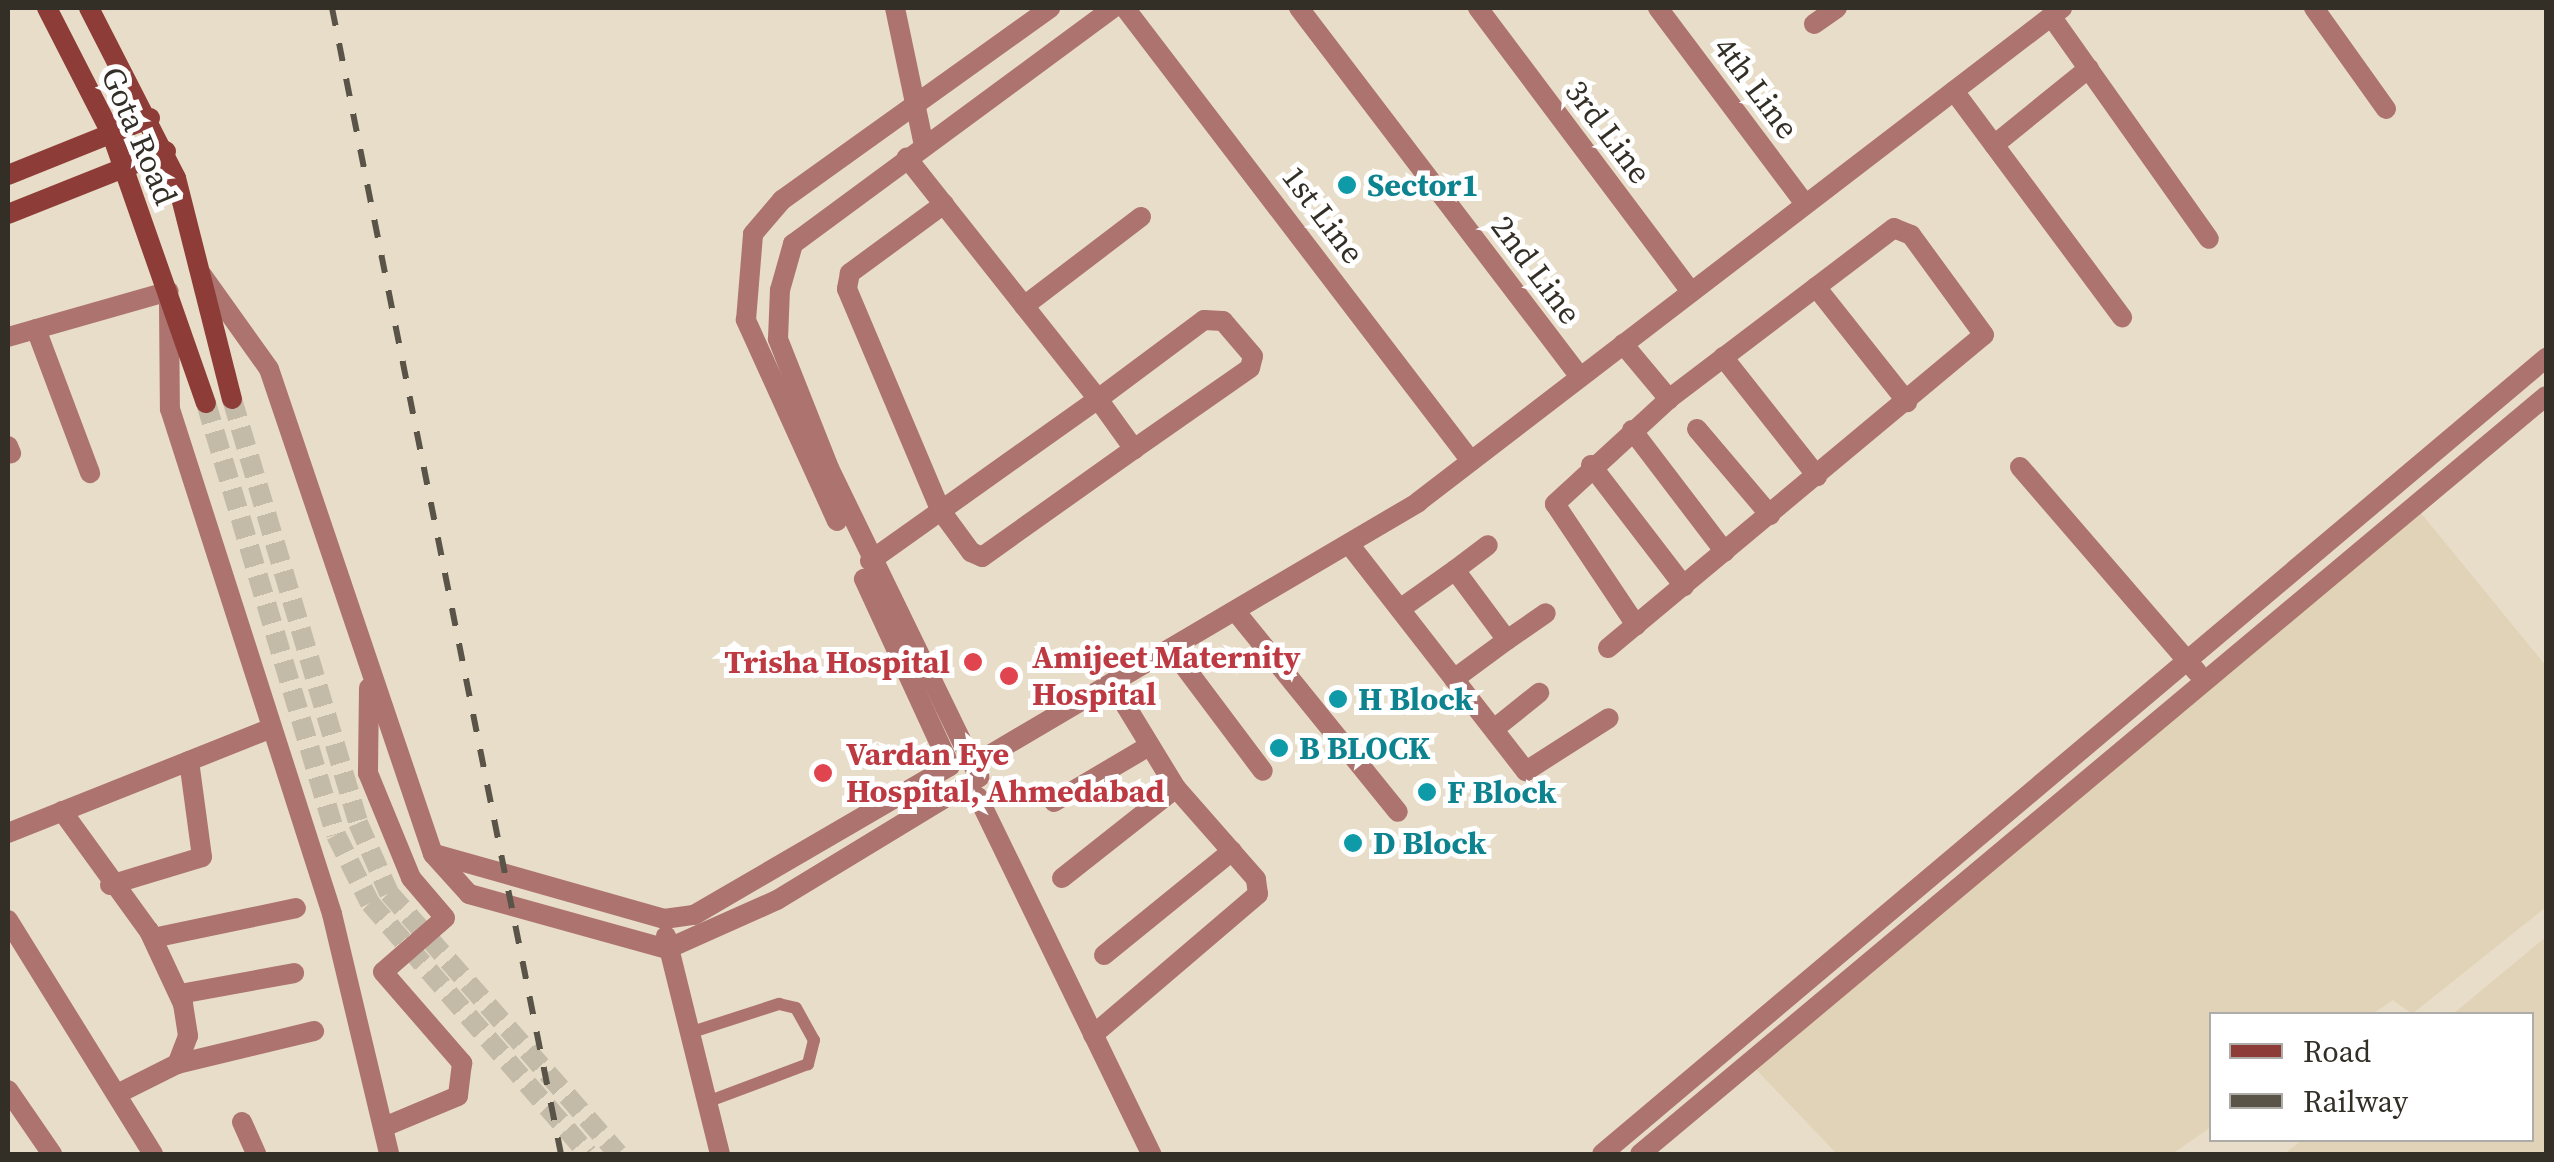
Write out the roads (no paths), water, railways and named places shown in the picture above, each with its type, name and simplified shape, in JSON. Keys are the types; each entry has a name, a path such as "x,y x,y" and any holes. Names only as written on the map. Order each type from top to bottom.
{"main road":[{"name":"Gota Road","path":"47,8 112,135 206,403"},
{"name":"Gota Road","path":"88,8 166,151 232,399"},
{"path":"8,176 150,118"},
{"path":"8,214 166,151"}],"street":[{"path":"895,8 915,105 915,152 944,204 1134,450"},
{"path":"1050,8 782,200 752,234 743,281 746,320 1151,1154"},
{"path":"959,760 778,339 780,290 793,244 1113,8"},
{"name":"1st Line","path":"1125,8 1471,461"},
{"name":"2nd Line","path":"1299,8 1580,377"},
{"name":"3rd Line","path":"1478,8 1691,292"},
{"name":"4th Line","path":"1658,8 1806,204"},
{"path":"1814,24 1836,8"},
{"path":"2314,8 2386,109"},
{"path":"433,854 664,919 694,915 959,760 990,754 1349,544 1471,461 2056,12 2089,68 2209,239"},
{"path":"1994,145 2089,68"},
{"path":"1954,91 2122,318"},
{"path":"870,560 941,510 1098,400 1204,320 1222,321 1253,356 1250,368 978,558 941,510 846,280 944,204"},
{"path":"1024,306 1141,217"},
{"path":"1608,648 1684,586 1907,402 1984,335 1946,280 1894,228 1669,399 1560,491 1558,518 1636,625"},
{"path":"202,275 269,369 433,854 468,894 667,949 777,900 973,788 990,754"},
{"path":"1816,287 1907,402"},
{"path":"8,338 169,291 170,408 269,729 332,914 389,1154"},
{"path":"36,329 90,473"},
{"path":"1623,344 1669,399"},
{"path":"1723,358 1817,476"},
{"path":"1602,1154 2195,670 2546,358"},
{"path":"2195,670 2546,396"},
{"path":"1632,430 1725,552"},
{"path":"1697,430 1770,515"},
{"path":"1591,466 1684,586"},
{"path":"2020,467 2195,670"},
{"path":"1349,544 1532,772 1609,718"},
{"path":"1400,609 1488,545"},
{"path":"1455,570 1507,640"},
{"path":"1236,612 1398,812"},
{"path":"1454,678 1546,613"},
{"path":"1172,650 1264,771"},
{"path":"369,674 368,772 411,878 445,918 382,972 462,1063 458,1096 384,1126"},
{"path":"1093,1036 1253,906 1256,879 1176,788 1112,683"},
{"path":"1494,729 1539,693"},
{"path":"8,832 269,729"},
{"path":"1054,802 1150,746"},
{"path":"110,885 202,857 189,761"},
{"path":"1062,878 1176,788"},
{"path":"1640,1154 2050,792"},
{"path":"62,811 110,885 153,938 180,994 188,1036 177,1064"},
{"path":"1104,955 1232,851"},
{"path":"153,938 296,908"},
{"path":"664,919 667,949 720,1154"},
{"path":"8,920 119,1093 153,1154"},
{"path":"180,994 294,972"},
{"path":"119,1093 177,1064 314,1031"},
{"path":"8,1090 52,1154"},
{"path":"242,1122 256,1154"}],"lane":[{"path":"689,1033 778,1004 796,1008 814,1040 808,1064 707,1102"}],"tunnel":[{"path":"232,399 358,823 389,893 618,1154"},
{"path":"206,403 336,835 370,903 588,1154"}],"railway":[{"path":"332,8 561,1154"}],"place":[{"name":"Sector1","path":"1347,185"},
{"name":"Trisha Hospital","path":"973,662"},
{"name":"Amijeet Maternity Hospital","path":"1009,676"},
{"name":"H Block","path":"1338,699"},
{"name":"B BLOCK","path":"1279,748"},
{"name":"Vardan Eye Hospital, Ahmedabad","path":"823,773"},
{"name":"F Block","path":"1427,792"},
{"name":"D Block","path":"1353,843"}]}
